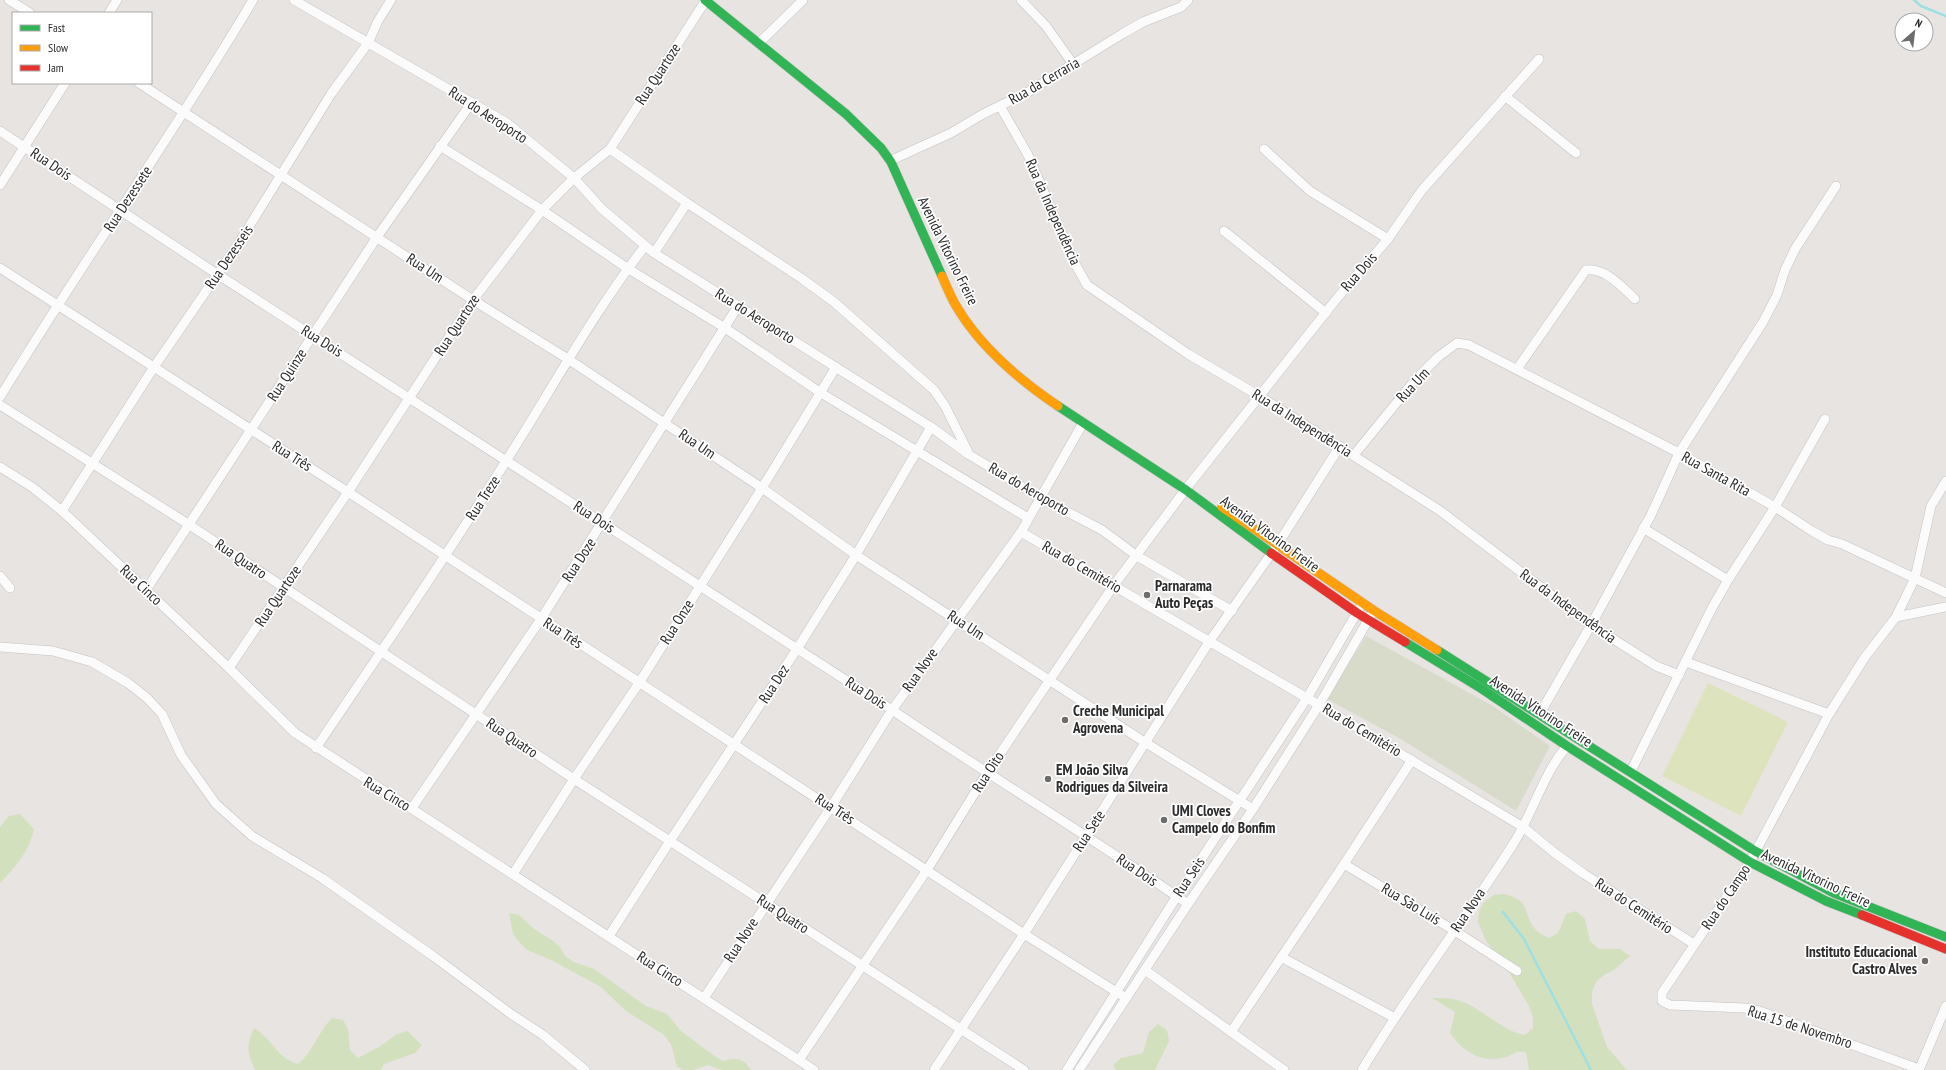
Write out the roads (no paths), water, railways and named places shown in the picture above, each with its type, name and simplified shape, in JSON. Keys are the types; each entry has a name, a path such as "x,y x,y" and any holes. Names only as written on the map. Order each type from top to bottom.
{"street":[{"path":"9,0 28,12"},
{"path":"110,12 117,0"},
{"name":"Rua Dezessete","path":"0,397 57,305 121,210 184,112 253,0"},
{"name":"Rua do Aeroporto","path":"294,0 507,123 574,178 602,209 654,253 931,427 968,454 1039,497 1102,530 1137,556 1232,611"},
{"name":"Rua Dezesseis","path":"62,511 154,367 241,241 280,175 331,94 368,43 378,21 391,0"},
{"name":"Avenida Vitorino Freire","path":"705,0 846,114 881,148 891,162 945,283 956,304 972,328 1008,368 1042,395 1084,423 1278,544 1373,610 1631,771 1755,851 1834,893 1946,937"},
{"name":"Rua Quartoze","path":"229,668 348,492 473,300 542,210 574,178 610,149 705,0"},
{"name":"Avenida Vitorino Freire","path":"717,0 866,124 896,158 953,289 980,330 1017,367 1036,383 1188,488 1270,553 1357,613 1482,689 1566,746 1750,862 1826,901 1946,949"},
{"path":"763,39 803,0"},
{"path":"1021,0 1046,26 1073,64"},
{"name":"Rua da Cerraria","path":"896,158 951,133 1028,92 1122,34 1143,22 1181,7 1188,0"},
{"name":"Rua Dois","path":"1188,488 1326,313 1388,239 1422,190 1539,59"},
{"path":"0,185 64,84"},
{"name":"Rua Um","path":"141,84 473,300 568,359 762,488 856,555 1146,743 1252,809"},
{"path":"1505,96 1576,153"},
{"name":"Rua Quinze","path":"146,590 377,237 472,102"},
{"name":"Rua da Independência","path":"1000,106 1028,155 1074,262 1087,285 1188,354 1340,446 1439,510 1591,625 1656,666 1679,675"},
{"name":"Rua Dois","path":"0,131 1188,904"},
{"path":"440,146 542,210 628,268 725,328 821,393 1028,518"},
{"path":"610,149 687,203 818,290 913,370 934,390 945,406 968,454"},
{"path":"1264,149 1310,191 1388,239"},
{"path":"1539,714 1591,625 1643,528 1679,453 1763,322 1777,294 1785,270 1795,249 1836,186"},
{"path":"654,253 687,203"},
{"path":"1224,231 1326,313"},
{"name":"Rua Treze","path":"316,748 446,556 507,460 568,359 628,268 645,246"},
{"name":"Rua Três","path":"0,268 348,492 734,745 831,806 1024,934 1126,998"},
{"path":"1517,369 1586,270 1595,270 1615,280 1635,299"},
{"name":"Rua Doze","path":"412,808 541,619 603,523 738,306"},
{"name":"Rua Um","path":"1354,455 1415,380 1453,345 1457,343 1469,345 1486,354"},
{"name":"Rua Santa Rita","path":"1486,354 1679,453 1775,507 1828,540 1842,544 1946,593"},
{"name":"Rua Onze","path":"513,874 574,779 639,683 762,488 836,367"},
{"name":"Rua Quatro","path":"0,405 188,524 574,779 1024,1070"},
{"path":"1631,771 1728,580 1775,507 1825,419"},
{"name":"Rua Nove","path":"704,998 831,806 892,710 956,619 1021,532 1039,497 1084,423"},
{"name":"Rua Dez","path":"610,936 670,841 797,649 856,555 931,427"},
{"path":"1270,553 1278,544 1340,446"},
{"name":"Rua Cinco","path":"0,467 32,487 62,511 229,668 284,724 316,748 610,936 814,1070"},
{"name":"Rua do Campo","path":"1662,993 1750,862 1829,714 1865,657 1896,617 1915,578 1931,506 1946,481"},
{"name":"Rua Oito","path":"799,1060 926,870 987,773 1049,679 1114,585 1188,488"},
{"path":"1643,528 1728,580"},
{"name":"Rua do Cemitério","path":"1021,532 1319,704 1523,827 1584,874 1694,944"},
{"name":"Rua Sete","path":"934,1070 1024,934 1085,836 1210,642 1270,553"},
{"path":"0,576 10,588"},
{"name":"Rua Seis","path":"1067,1070 1177,896 1307,698 1363,603"},
{"path":"1896,617 1946,607"},
{"path":"1080,1070 1126,998 1252,809 1319,704 1373,610"},
{"path":"0,647 53,652 92,662 128,683 147,698 162,714 182,755 216,804 252,836 322,878 427,952 511,1014 543,1035 585,1070"},
{"path":"1686,662 1829,714"},
{"name":"Rua Nova","path":"1362,1070 1393,1017 1455,931 1523,827 1552,765 1566,746"},
{"path":"1231,1032 1412,760"},
{"name":"Rua São Luís","path":"1344,864 1455,931 1517,972"},
{"path":"1888,926 1891,916"},
{"path":"1281,957 1393,1017"},
{"path":"1145,970 1284,1070"},
{"name":"Rua 15 de Novembro","path":"1662,993 1662,1001 1670,1005 1745,1008 1773,1015 1919,1069"},
{"path":"1919,1069 1946,1006"}],"waterway":[{"path":"1914,0 1921,6 1946,16"},
{"path":"1503,912 1524,939 1591,1070"}],"place":[{"name":"Parnarama Auto Peças","path":"1147,595"},
{"name":"Creche Municipal Agrovena","path":"1065,720"},
{"name":"EM João Silva Rodrigues da Silveira","path":"1048,779"},
{"name":"UMI Cloves Campelo do Bonfim","path":"1164,820"},
{"name":"Instituto Educacional Castro Alves","path":"1925,961"}]}
